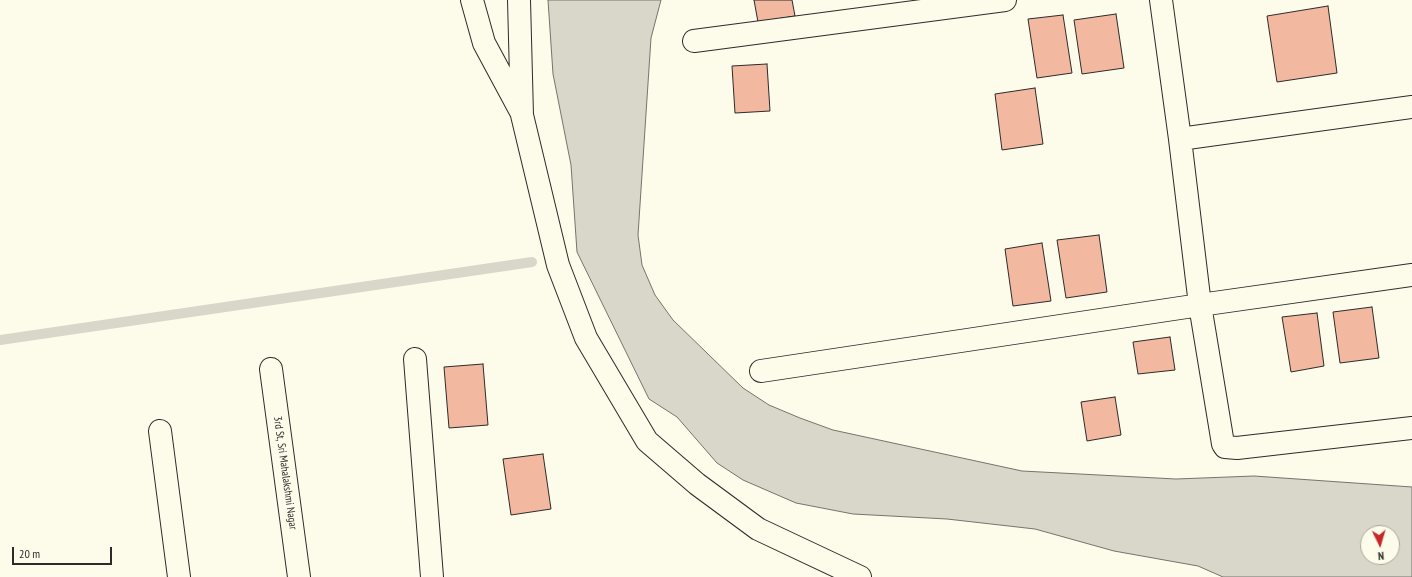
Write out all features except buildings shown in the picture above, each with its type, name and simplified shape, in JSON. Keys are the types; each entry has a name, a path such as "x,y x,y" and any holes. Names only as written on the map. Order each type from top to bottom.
{"street":[{"path":"472,0 484,43 522,115"},
{"path":"519,0 522,115 558,265 586,338 647,441 697,484 758,529 836,573 860,577"},
{"path":"694,41 1004,0"},
{"path":"1161,0 1180,139 1200,305 1221,438 1225,447 1237,448 1412,428"},
{"path":"1180,139 1412,107"},
{"path":"761,371 1200,305 1412,275"},
{"path":"415,359 432,577"},
{"name":"3rd St, Sri Mahalakshmi Nagar","path":"271,369 299,577"},
{"path":"160,430 179,577"}],"shaded area":[{"path":"548,0 661,0 651,38 638,235 642,265 655,295 673,320 743,388 769,405 833,430 1022,471 1176,479 1254,476 1412,487 1412,577 1223,577 1198,566 1114,551 1035,529 947,519 853,514 796,503 743,480 717,463 677,417 649,399 577,252 571,165 553,74"}],"waterway":[{"path":"0,340 532,262"}]}
